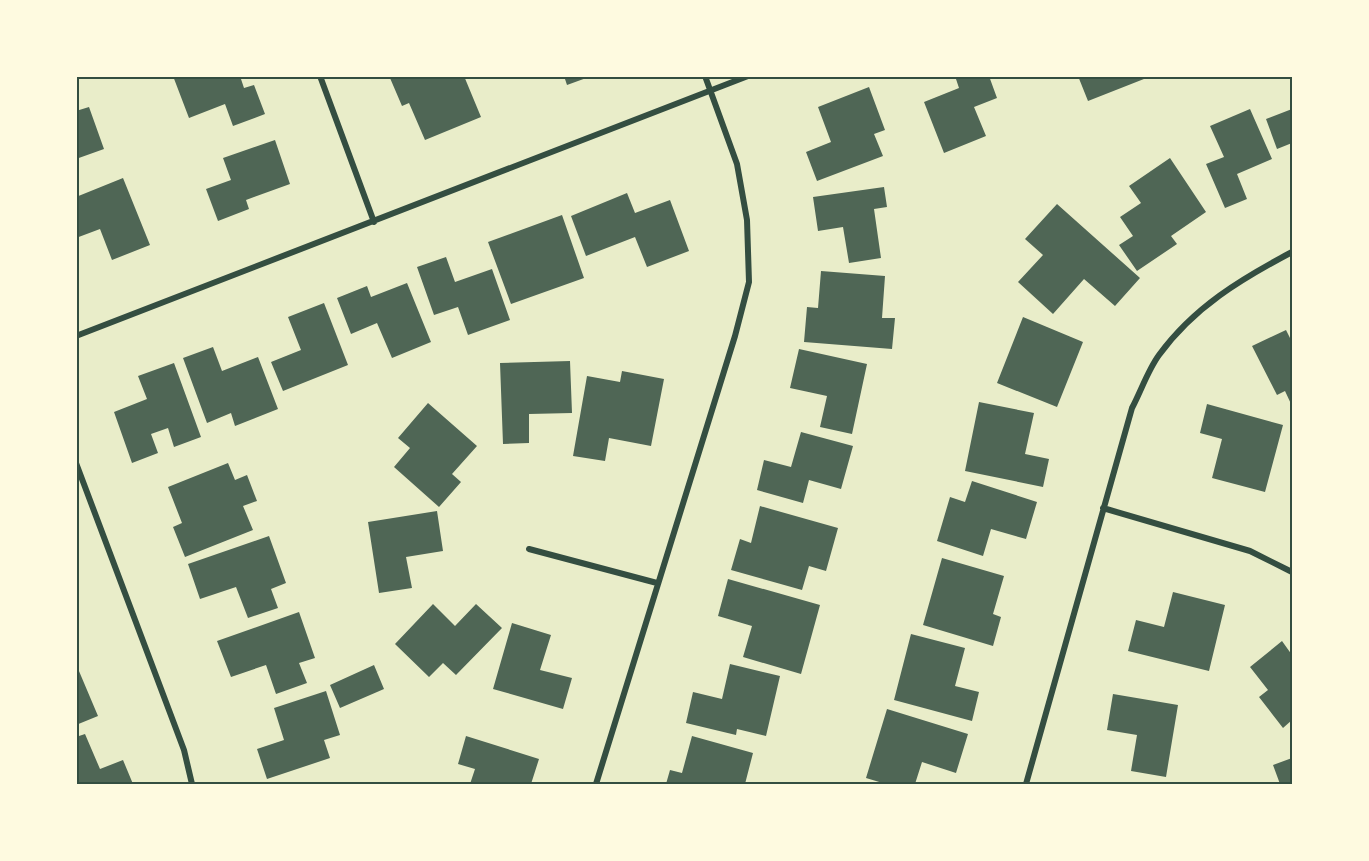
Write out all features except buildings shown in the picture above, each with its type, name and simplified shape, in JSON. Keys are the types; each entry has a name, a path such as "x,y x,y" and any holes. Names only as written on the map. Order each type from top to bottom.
{"street":[{"path":"320,76 374,222"},
{"path":"596,784 735,336 749,282 747,220 737,164 705,76"},
{"path":"76,336 748,76"},
{"path":"1026,784 1132,408 1158,356 1198,311 1246,276 1293,252"},
{"path":"76,463 184,750 192,784"},
{"path":"1103,508 1250,551 1293,572"},
{"path":"529,549 657,583"}]}
